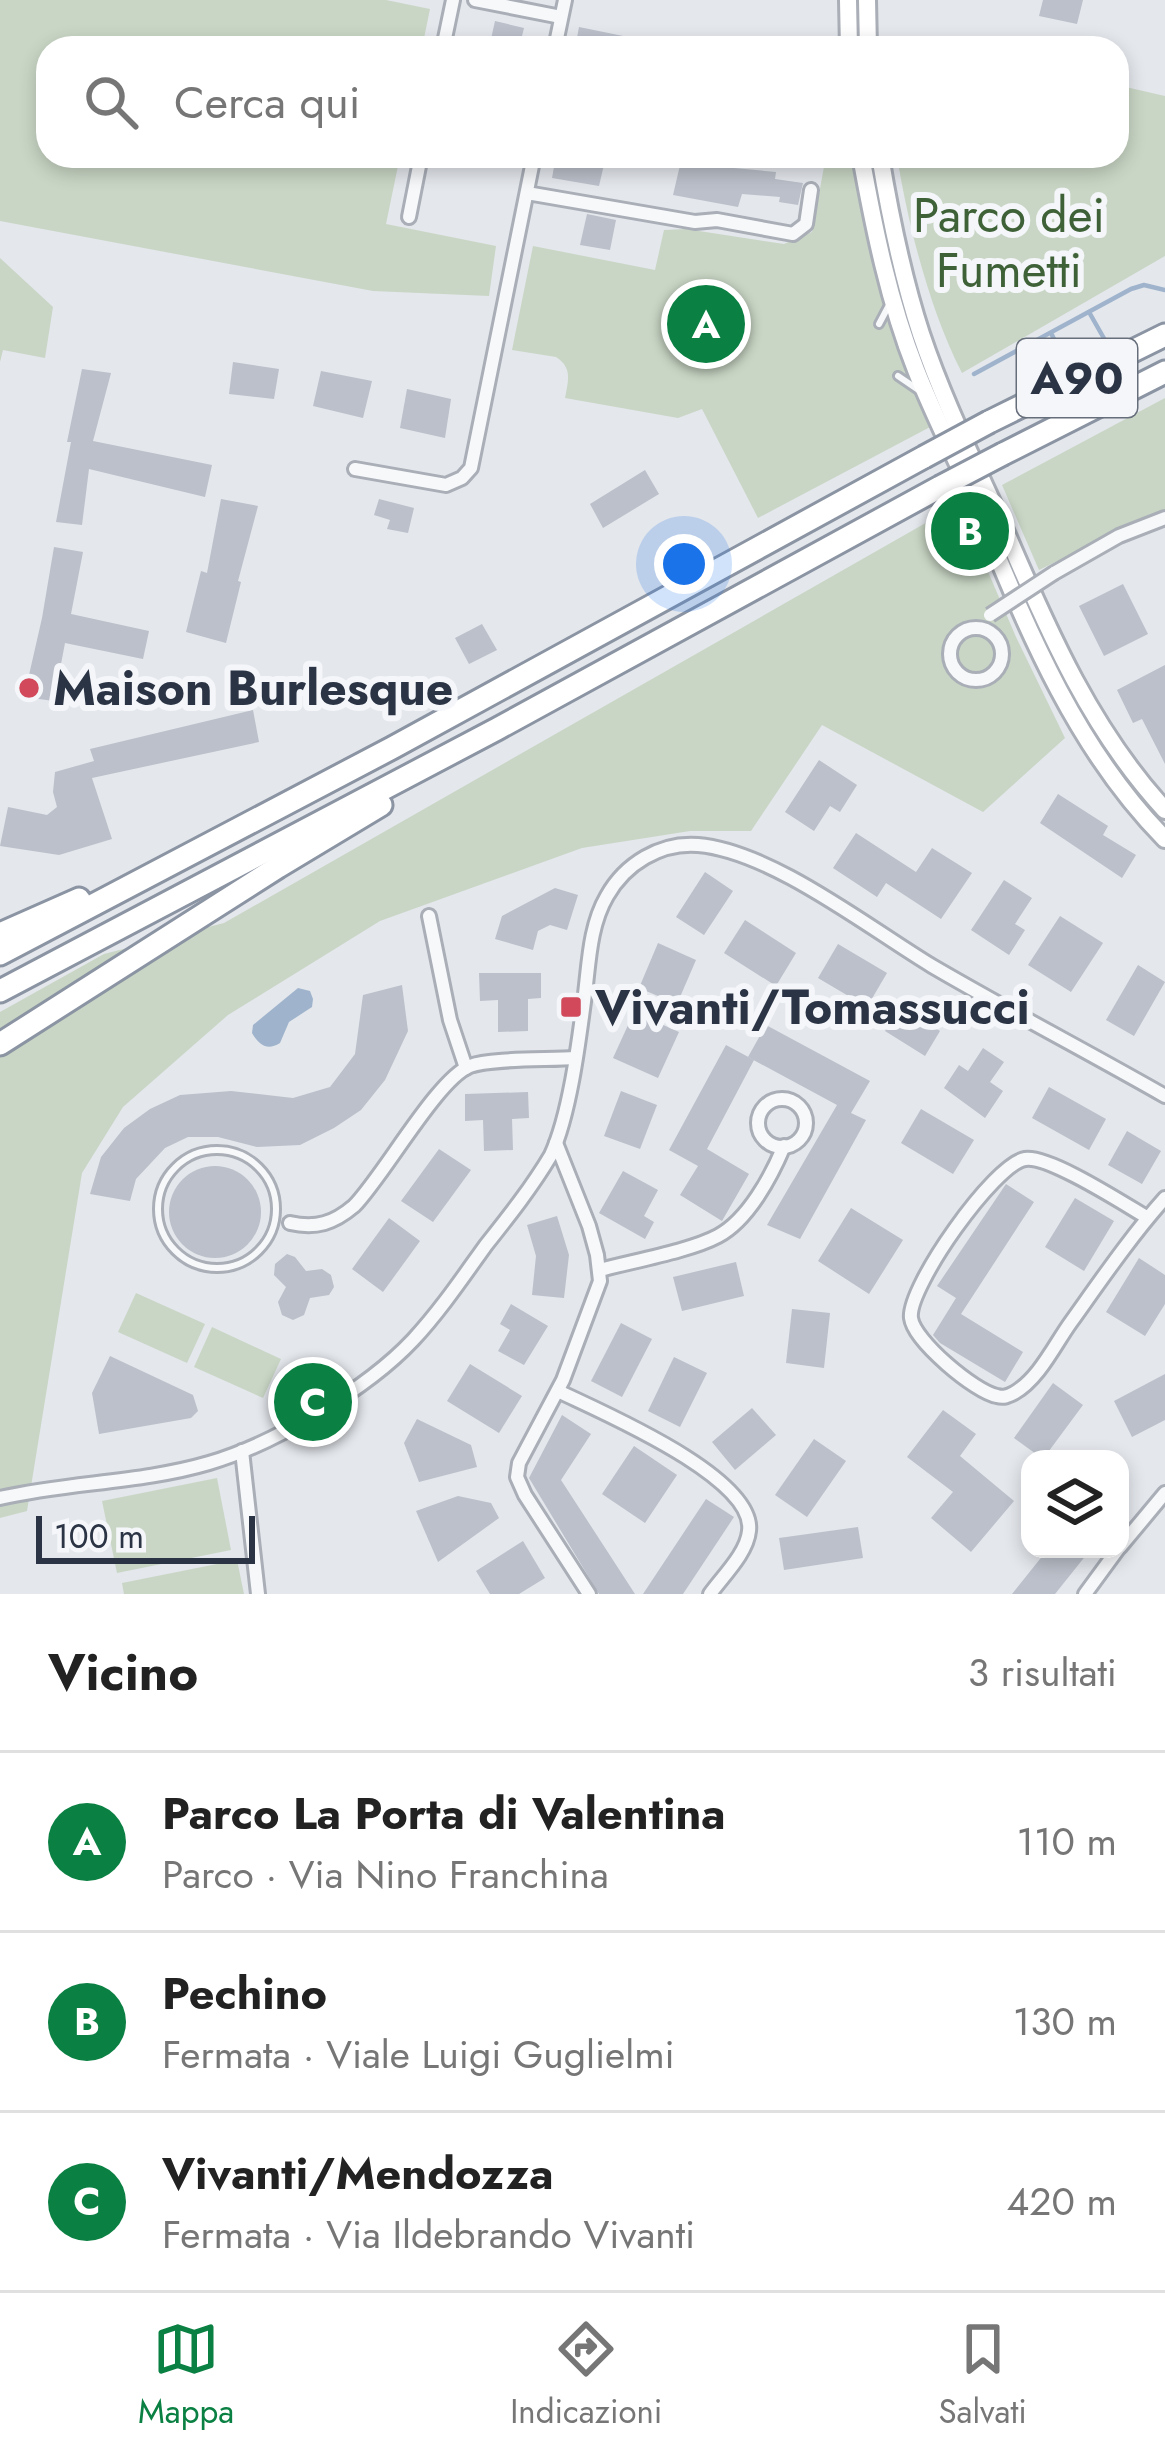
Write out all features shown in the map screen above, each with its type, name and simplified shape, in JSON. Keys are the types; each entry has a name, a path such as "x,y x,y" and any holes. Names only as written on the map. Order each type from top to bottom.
{"highway":[{"name":"A90","path":"0,954 454,715 989,422 1165,335"},
{"name":"A90","path":"0,992 940,487 1165,372"},
{"path":"0,1044 497,729"},
{"path":"0,934 71,902 148,876"}],"street":[{"path":"446,36 453,0"},
{"path":"475,0 561,17"},
{"path":"557,36 565,0"},
{"path":"848,0 849,36"},
{"path":"866,0 868,36"},
{"path":"409,217 419,168"},
{"path":"356,469 446,485 457,482 471,468 532,168"},
{"path":"863,168 892,298 915,370 1018,582 1089,708 1134,775 1165,810"},
{"path":"882,168 896,244 922,336 1018,582 1085,740 1165,839"},
{"path":"527,193 790,235 806,224 811,190"},
{"path":"976,628 992,633 1001,648 994,672 978,679 955,669 950,653 955,638 1054,573 1119,536 1165,518"},
{"path":"0,1498 181,1470 242,1451 316,1412 403,1350 545,1166 556,1143 575,1058 598,913 625,872 650,854 676,845 702,845 737,854 797,883 927,963 1165,1096"},
{"path":"429,916 449,1020 466,1068"},
{"path":"290,1223 321,1225 354,1206 429,1107 466,1068 575,1058"},
{"path":"556,1143 589,1226 600,1270 597,1295 559,1390 520,1459 517,1477 589,1594"},
{"path":"600,1270 721,1234 744,1214 784,1147"},
{"path":"1148,1217 1054,1166 1033,1159 1018,1162 980,1195 925,1278 911,1314 916,1332 985,1391 1002,1397 1012,1394 1040,1366 1165,1198"},
{"path":"559,1390 694,1462 740,1504 749,1519 747,1539 710,1594"},
{"path":"242,1451 259,1594"},
{"path":"1129,1536 1165,1493"},
{"path":"1085,1594 1112,1558"}],"lane":[{"path":"879,324 892,298"},
{"path":"898,376 927,395"},
{"path":"214,1149 245,1156 267,1176 277,1206 274,1218 270,1236 249,1259 219,1268 189,1262 166,1240 157,1211 164,1181 185,1158 214,1149"},
{"path":"274,1218 290,1223"}],"green space":[{"path":"0,0 386,0 430,9 424,36 36,36 36,168 398,168 386,224 496,246 489,296 373,291 0,221"},
{"name":"Parco dei Fumetti","path":"1129,88 1165,96 1165,256 962,373 940,323 899,168 1129,168"},
{"path":"824,168 855,168 876,262 932,426 758,518 702,409 678,418 565,398 568,375 561,361 512,350 533,246 655,270 664,230 784,244 812,232"},
{"path":"0,258 53,307 45,358 3,350 0,362"},
{"path":"1165,398 1165,509 1039,570 1002,485"},
{"path":"959,504 1065,738 983,812 822,725 751,831 690,831 582,848 380,921 228,1015 123,1107 82,1173 27,1511 0,1518 0,1012 104,954 224,923"},
{"path":"136,1293 205,1324 187,1363 118,1332"},
{"path":"212,1327 281,1359 263,1398 194,1367"},
{"path":"217,1478 231,1550 117,1573 102,1501"},
{"path":"237,1560 244,1594 124,1594 122,1583"}],"water":[{"path":"298,988 310,991 312,1007 289,1022 280,1043 261,1044 252,1033 253,1025"}],"building":[{"path":"1043,0 1083,0 1077,24 1039,16"},
{"path":"495,21 524,28 522,36 492,36"},
{"path":"579,27 623,36 577,36"},
{"path":"554,168 603,168 599,186 552,178"},
{"path":"679,168 776,172 775,179 803,183 798,205 779,202 780,197 742,194 738,207 673,195"},
{"path":"587,214 616,220 610,250 580,245"},
{"path":"233,362 279,369 274,399 229,394"},
{"path":"82,369 111,373 93,441 212,465 205,497 89,469 82,525 56,522"},
{"path":"321,371 372,381 363,418 313,406"},
{"path":"407,389 451,399 445,438 400,428"},
{"path":"645,470 659,494 603,528 590,504"},
{"path":"221,499 258,506 226,643 186,632 201,571 207,573"},
{"path":"379,499 414,508 408,533 387,529 390,520 374,515"},
{"path":"54,547 83,552 71,614 149,631 143,659 65,643 54,701 24,697"},
{"path":"1123,584 1148,634 1104,656 1079,606"},
{"path":"482,624 497,650 469,664 455,638"},
{"path":"1165,665 1165,764 1142,719 1133,723 1117,690"},
{"path":"253,710 259,742 92,778 112,839 59,855 0,846 8,807 47,815 57,807 55,772 94,761 90,749"},
{"path":"819,760 857,785 840,812 830,806 814,831 785,812"},
{"path":"1058,794 1108,826 1103,835 1136,855 1122,878 1040,823"},
{"path":"856,833 916,872 932,848 972,873 941,919 886,883 877,897 833,868"},
{"path":"705,872 733,891 704,935 676,917"},
{"path":"1004,880 1032,898 1015,924 1025,930 1009,955 971,930"},
{"path":"555,888 578,895 567,930 550,925 538,931 533,950 495,939 502,916"},
{"path":"1060,916 1103,943 1071,992 1028,965"},
{"path":"745,920 796,953 776,986 724,953"},
{"path":"658,943 696,960 677,1004 639,988"},
{"path":"838,944 887,973 867,1007 818,978"},
{"path":"1138,965 1165,982 1134,1036 1106,1020"},
{"path":"479,973 541,973 541,998 528,999 528,1031 498,1032 498,1000 480,1001"},
{"path":"402,985 408,1031 385,1080 361,1110 300,1145 257,1147 218,1137 188,1137 165,1148 136,1179 130,1201 90,1194 101,1157 124,1128 180,1095 231,1091 293,1098 330,1087 355,1054 363,995"},
{"path":"901,1006 940,1031 925,1056 885,1031"},
{"path":"634,1012 679,1032 658,1078 613,1058"},
{"path":"766,1025 870,1081 851,1113 866,1120 800,1239 767,1225 837,1105 748,1057"},
{"path":"726,1045 754,1060 707,1149 749,1174 722,1221 680,1195 698,1166 669,1150"},
{"path":"983,1048 1004,1062 990,1082 1003,1091 985,1118 944,1088 959,1065 968,1071"},
{"path":"1049,1087 1106,1119 1089,1150 1032,1118"},
{"path":"621,1091 657,1105 640,1149 604,1136"},
{"path":"528,1092 529,1118 512,1119 513,1150 484,1151 483,1120 465,1121 465,1094"},
{"path":"921,1109 974,1140 953,1174 901,1143"},
{"path":"1127,1131 1161,1151 1142,1184 1108,1165"},
{"path":"439,1149 471,1170 433,1222 401,1201"},
{"path":"215,1166 233,1169 248,1179 258,1194 258,1230 248,1245 233,1255 215,1258 197,1255 182,1245 172,1230 169,1212 172,1194 182,1179 197,1169"},
{"path":"623,1171 658,1190 644,1216 654,1222 645,1239 599,1213"},
{"path":"1006,1184 1034,1202 961,1314 1023,1352 1005,1382 933,1335 956,1298 937,1286"},
{"path":"1075,1198 1114,1221 1084,1271 1045,1247"},
{"path":"851,1208 903,1240 869,1294 818,1261"},
{"path":"557,1216 569,1255 564,1298 532,1295 536,1256 527,1225"},
{"path":"389,1218 420,1241 383,1292 352,1269"},
{"path":"287,1254 306,1271 322,1269 331,1275 334,1287 329,1295 310,1298 304,1315 293,1320 282,1315 278,1302 286,1287 274,1275 275,1264"},
{"path":"1139,1258 1165,1275 1165,1304 1145,1336 1106,1312"},
{"path":"736,1262 744,1296 682,1311 673,1277"},
{"path":"511,1304 548,1326 524,1365 498,1351 510,1330 500,1324"},
{"path":"792,1309 830,1313 824,1368 786,1363"},
{"path":"621,1323 652,1339 622,1397 591,1381"},
{"path":"110,1356 193,1395 198,1411 191,1418 99,1434 92,1393"},
{"path":"674,1357 707,1373 680,1427 648,1411"},
{"path":"470,1364 522,1396 499,1433 447,1401"},
{"path":"1165,1374 1165,1420 1132,1437 1114,1401"},
{"path":"1053,1383 1083,1405 1050,1450 1031,1450 1014,1438"},
{"path":"752,1408 776,1435 735,1470 712,1442"},
{"path":"943,1410 976,1434 960,1456 1014,1501 971,1552 931,1518 953,1492 907,1457"},
{"path":"562,1415 591,1434 561,1480 635,1594 599,1594 529,1478"},
{"path":"417,1419 471,1445 477,1467 419,1482 404,1443"},
{"path":"814,1439 846,1461 807,1517 775,1495"},
{"path":"634,1446 677,1475 645,1523 602,1494"},
{"path":"458,1496 491,1503 499,1518 438,1562 416,1511"},
{"path":"706,1499 734,1517 683,1594 643,1594"},
{"path":"858,1527 863,1558 784,1570 779,1538"},
{"path":"523,1541 545,1578 519,1594 490,1594 476,1571"},
{"path":"1041,1558 1084,1558 1055,1594 1012,1594"}],"waterway":[{"path":"974,374 1131,289 1144,285 1165,290"},
{"path":"1089,312 1106,342"},
{"path":"1052,335 1065,362"}],"place":[{"name":"Parco La Porta di Valentina","path":"706,324"},
{"name":"Pechino","path":"970,531"},
{"name":"Maison Burlesque","path":"29,688"},
{"name":"Vivanti/Tomassucci","path":"571,1007"},
{"name":"Vivanti/Mendozza","path":"313,1402"}]}
